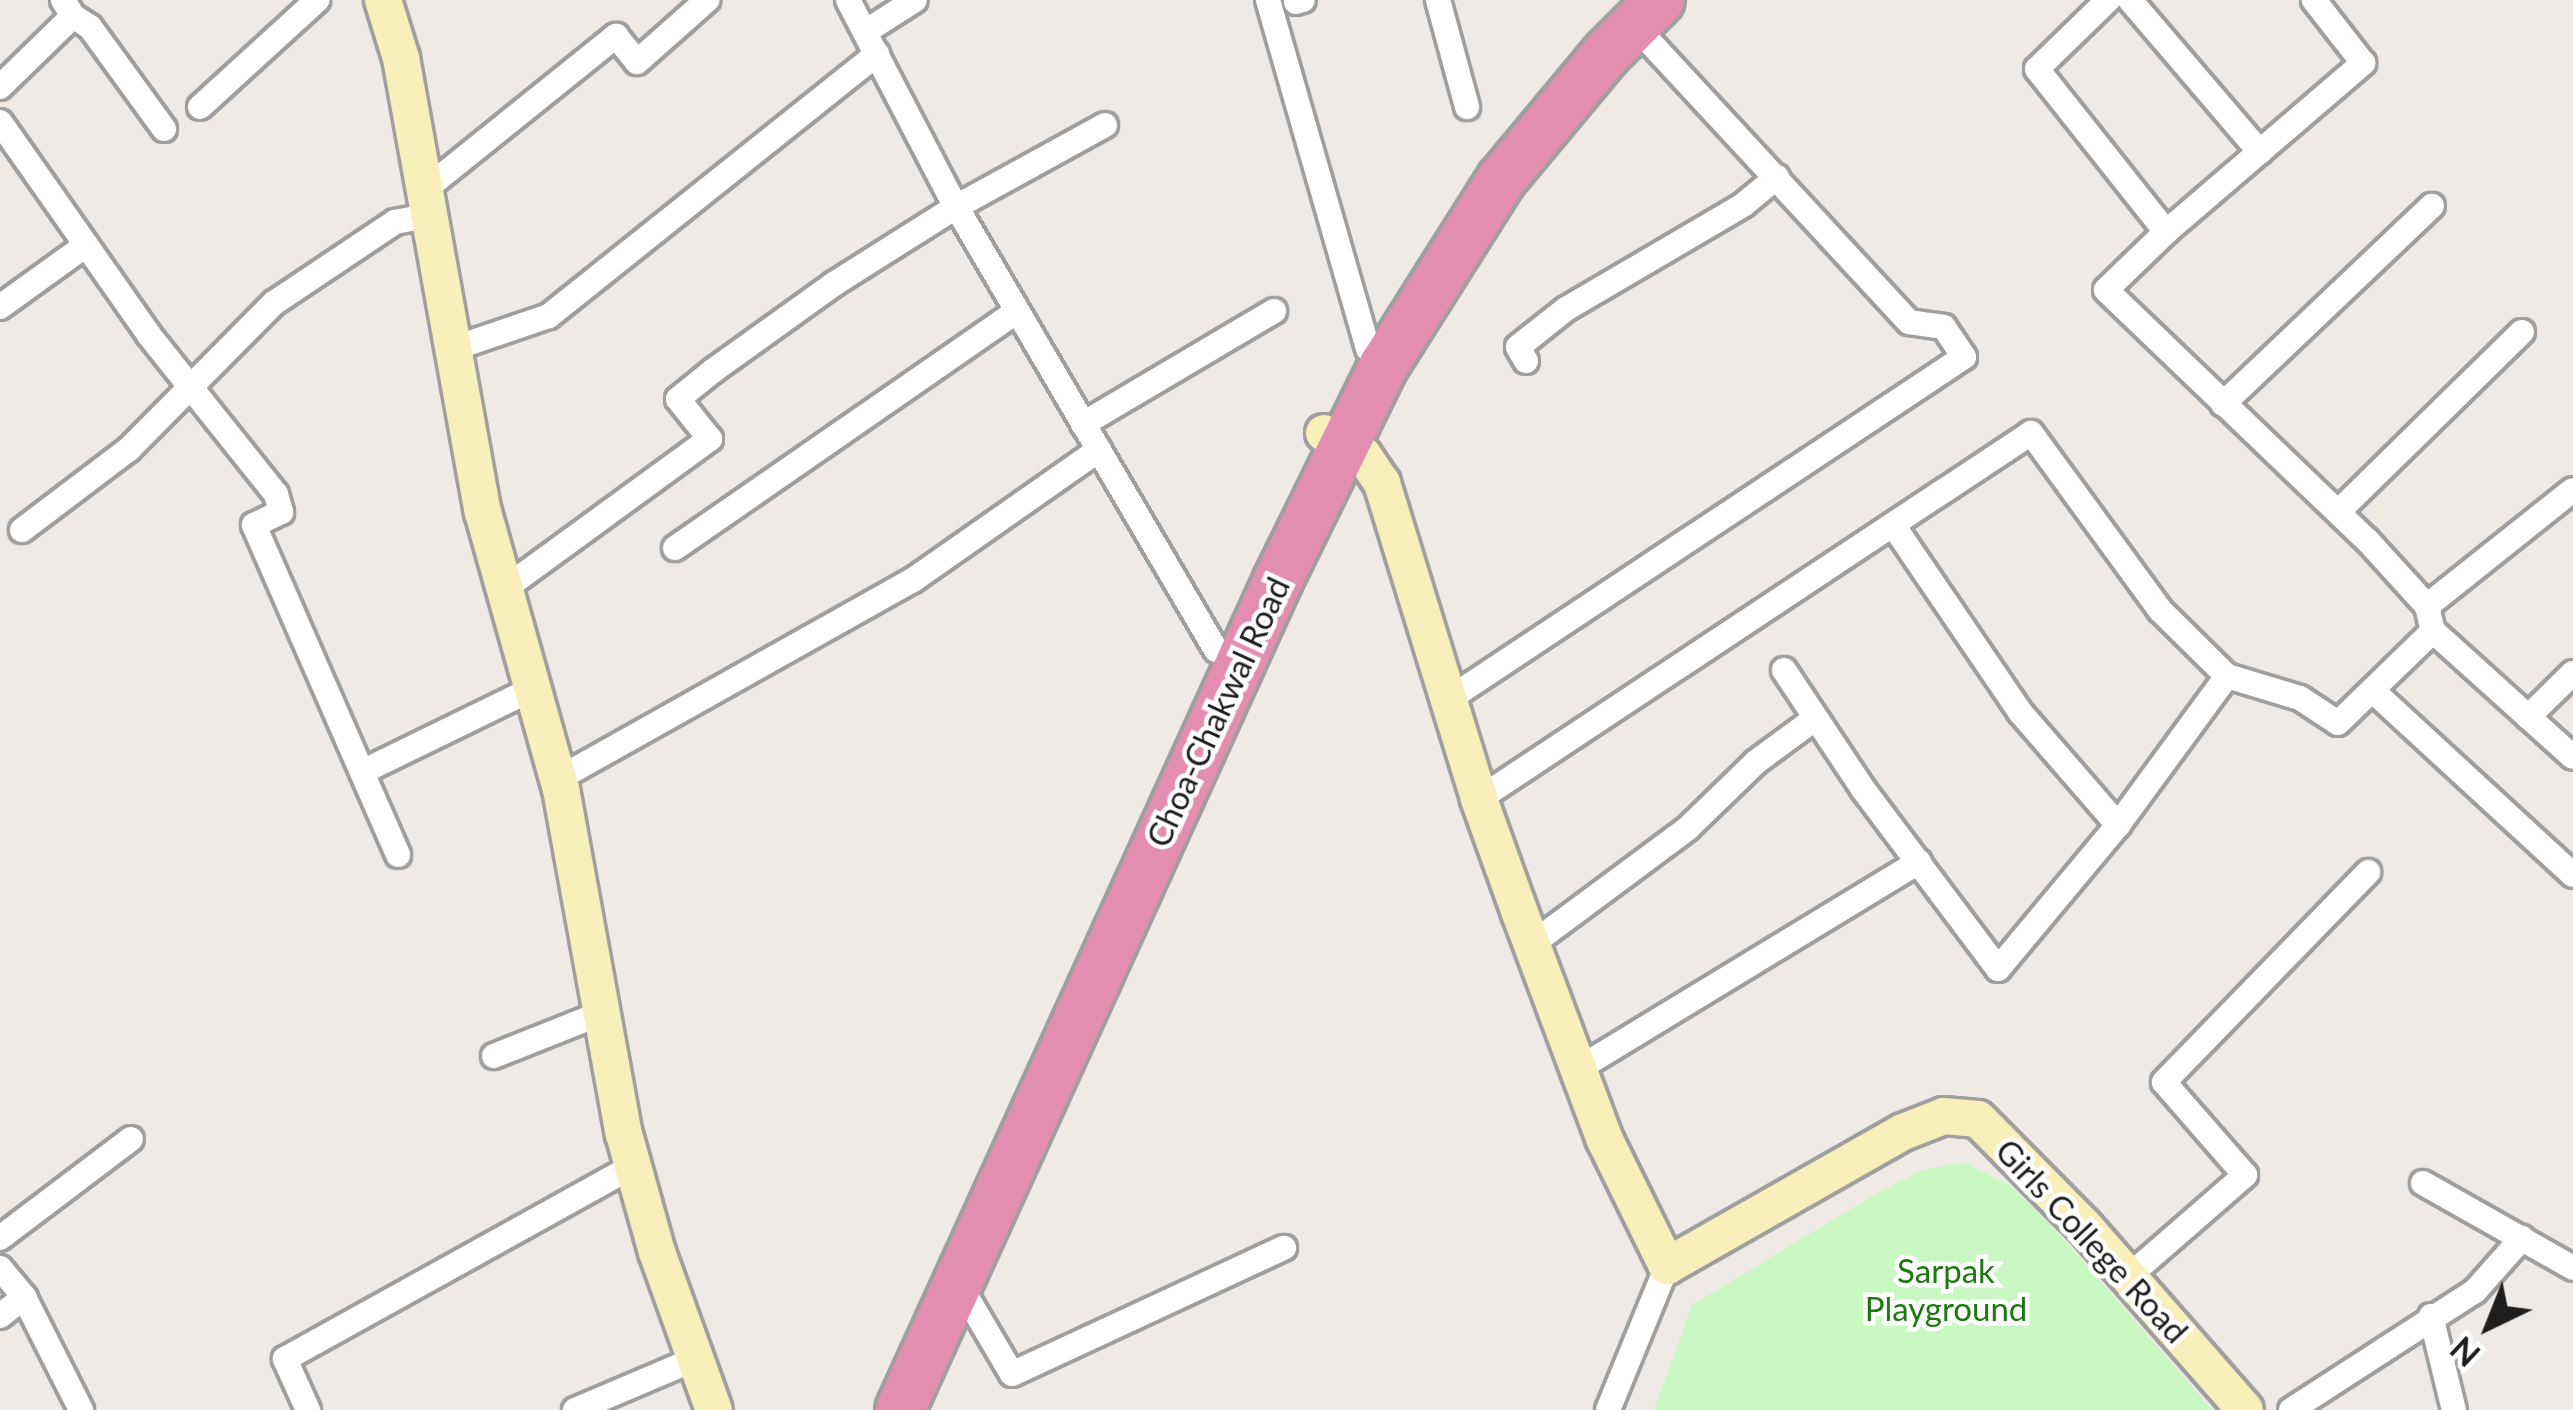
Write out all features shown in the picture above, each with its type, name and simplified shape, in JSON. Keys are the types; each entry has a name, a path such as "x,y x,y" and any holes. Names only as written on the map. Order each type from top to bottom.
{"highway":[{"path":"864,1410 1216,650 1334,438 1368,349 1447,207 1493,140 1631,20"},
{"name":"Choa-Chakwal Road","path":"900,1410 1334,438 1501,180 1631,20"}],"street":[{"path":"200,106 317,0"},
{"path":"383,0 400,58 452,349 504,589 558,779 633,1166 713,1410"},
{"path":"22,530 129,449 195,388 274,303 425,204 616,36 637,62 707,0"},
{"path":"848,0 956,207 1216,650"},
{"path":"452,349 549,316 871,43 915,0"},
{"path":"1268,0 1368,349"},
{"path":"1438,0 1467,107"},
{"path":"2108,0 2036,69 2166,232"},
{"path":"2130,0 2260,152"},
{"path":"2314,0 2363,63 2166,232 2107,290 2339,511 2430,618 2573,757"},
{"path":"0,87 68,8 90,27 164,129"},
{"path":"1449,699 1964,357 1944,327 1909,322 1631,20"},
{"path":"0,122 86,245 276,494 281,512 254,525 398,855"},
{"path":"504,589 710,439 678,399 834,284 956,207 1105,124"},
{"path":"1526,362 1518,346 1566,308 1742,205 1777,177"},
{"path":"2224,404 2432,206"},
{"path":"0,307 86,245"},
{"path":"675,548 1017,311"},
{"path":"1083,424 1274,311"},
{"path":"2339,511 2522,332"},
{"path":"1479,799 2031,433 2160,610 2227,676 2300,698 2338,723 2373,691 2430,618 2573,490"},
{"path":"1334,438 1363,454 1382,483 1479,799 1604,1138 1667,1266 1608,1410"},
{"path":"558,779 913,580 1099,450"},
{"path":"1893,525 2020,712 2118,825"},
{"path":"1784,670 1998,969 2118,825 2227,676"},
{"path":"2528,717 2573,674"},
{"path":"362,772 532,688"},
{"path":"2373,691 2573,874"},
{"path":"1532,944 1688,829 1756,761 1816,718"},
{"path":"1578,1069 1919,862"},
{"path":"2129,1276 2245,1175 2164,1082 2368,872"},
{"path":"494,1056 602,1013"},
{"name":"Girls College Road","path":"1667,1266 1903,1132 1944,1116 1978,1119 2129,1276 2245,1410"},
{"path":"0,1238 131,1139"},
{"path":"308,1410 285,1359 633,1166"},
{"path":"2423,1183 2573,1268"},
{"path":"2290,1410 2476,1291 2522,1238"},
{"path":"959,1284 1012,1374 1284,1248"},
{"path":"0,1268 24,1297 81,1410"},
{"path":"0,1316 24,1297"},
{"path":"2431,1316 2454,1410"},
{"path":"575,1410 695,1359"}],"green space":[{"name":"Sarpak Playground","path":"1963,1162 2009,1185 2053,1227 2212,1410 1654,1410 1692,1305 1876,1194 1922,1170"}]}
